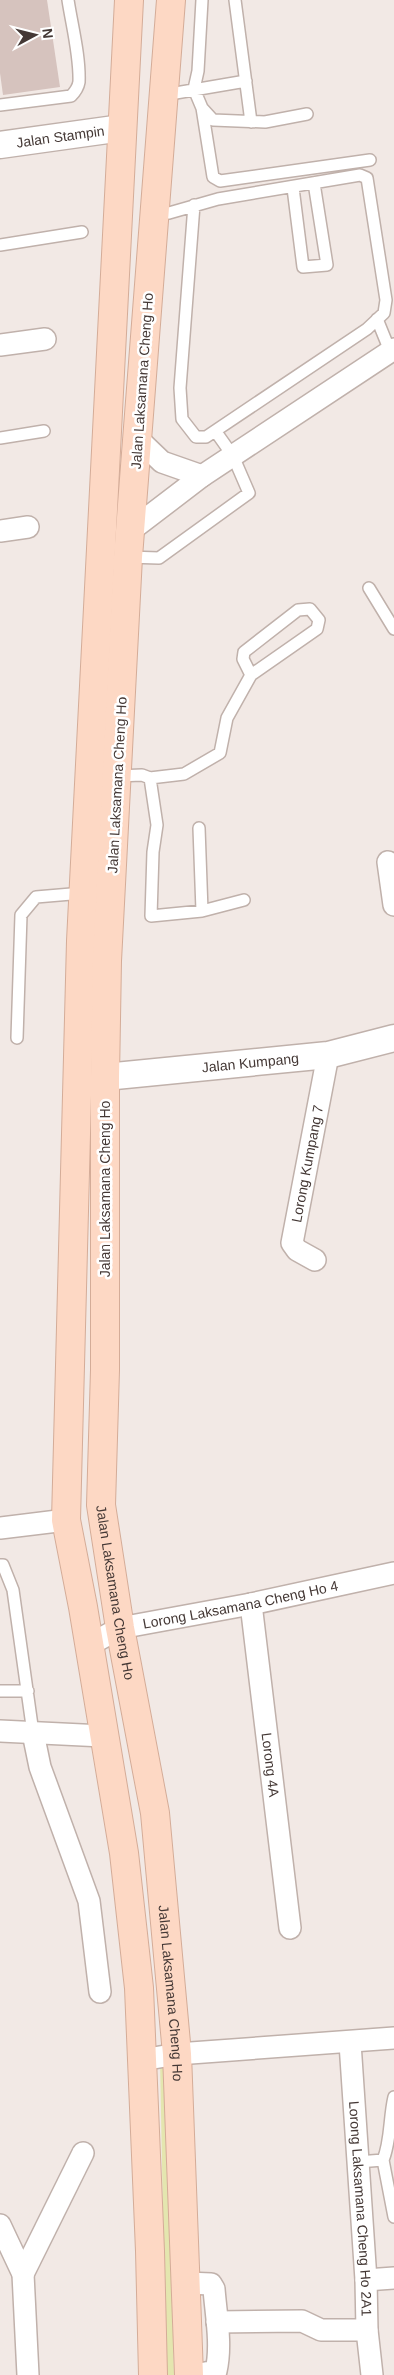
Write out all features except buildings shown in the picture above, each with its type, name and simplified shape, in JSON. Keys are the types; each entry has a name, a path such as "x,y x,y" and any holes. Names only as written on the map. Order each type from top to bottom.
{"main road":[{"name":"Jalan Laksamana Cheng Ho","path":"129,0 83,893 66,1520 124,1853 138,1988 150,2251 153,2375"},
{"path":"122,128 136,127 142,120 156,0"},
{"name":"Jalan Laksamana Cheng Ho","path":"170,0 129,544 108,961 105,1077 105,1370 101,1505 120,1628 155,1813 178,2054 189,2375"}],"street":[{"name":"Jalan Stampin","path":"0,145 122,128"},
{"path":"0,346 45,339"},
{"path":"129,544 202,476 392,350"},
{"path":"138,439 162,462 202,476"},
{"path":"0,531 28,527"},
{"path":"388,862 394,905"},
{"name":"Jalan Kumpang","path":"105,1077 328,1055 394,1038"},
{"name":"Lorong Kumpang 7","path":"315,1260 297,1250 292,1243 328,1055"},
{"path":"0,1528 66,1520"},
{"name":"Lorong Laksamana Cheng Ho 4","path":"89,1644 120,1628 251,1604 394,1573"},
{"name":"Lorong 4A","path":"251,1604 290,1928"},
{"path":"0,1732 103,1736"},
{"path":"33,1733 40,1767 89,1901 100,1992"},
{"path":"142,2060 178,2054 350,2043 394,2038"},
{"name":"Lorong Laksamana Cheng Ho 2A1","path":"350,2043 366,2280 367,2330 372,2375"},
{"path":"23,2274 83,2153"},
{"path":"0,2225 23,2274 28,2375"},
{"path":"366,2280 394,2278"},
{"path":"187,2283 211,2284 214,2289 217,2322 218,2361 216,2371 194,2375"},
{"path":"217,2322 302,2321 321,2330 367,2330"}],"lane":[{"path":"0,105 71,96 76,91 79,83 68,0"},
{"path":"202,0 198,71 194,89 202,108 213,177 220,181 370,160"},
{"path":"235,0 251,122"},
{"path":"164,95 246,81"},
{"path":"202,108 213,120 266,122 308,114"},
{"path":"153,214 169,213 194,205 218,198 293,188 360,175 367,178 386,300 384,313 367,329 206,437 196,437 182,419 180,388 194,205"},
{"path":"293,188 303,267 327,265 314,183"},
{"path":"0,245 82,232"},
{"path":"377,320 392,350"},
{"path":"0,438 44,431"},
{"path":"129,544 159,558 250,493 233,456 216,432"},
{"path":"369,588 394,629"},
{"path":"117,776 142,775 150,778 184,774 220,752 227,718 251,675 318,630 319,620 310,608 298,610 244,652 243,659 251,675"},
{"path":"150,778 157,825 153,852 151,916 202,911 244,900"},
{"path":"199,828 202,911"},
{"path":"17,1038 21,915 36,897 83,893"},
{"path":"0,1565 3,1565 14,1590 33,1733"},
{"path":"0,1691 28,1691"},
{"path":"394,2097 389,2117 387,2152 383,2160 394,2217"},
{"path":"358,2162 383,2160"}],"green space":[{"path":"160,2060 167,2061 174,2375 166,2375"}]}
